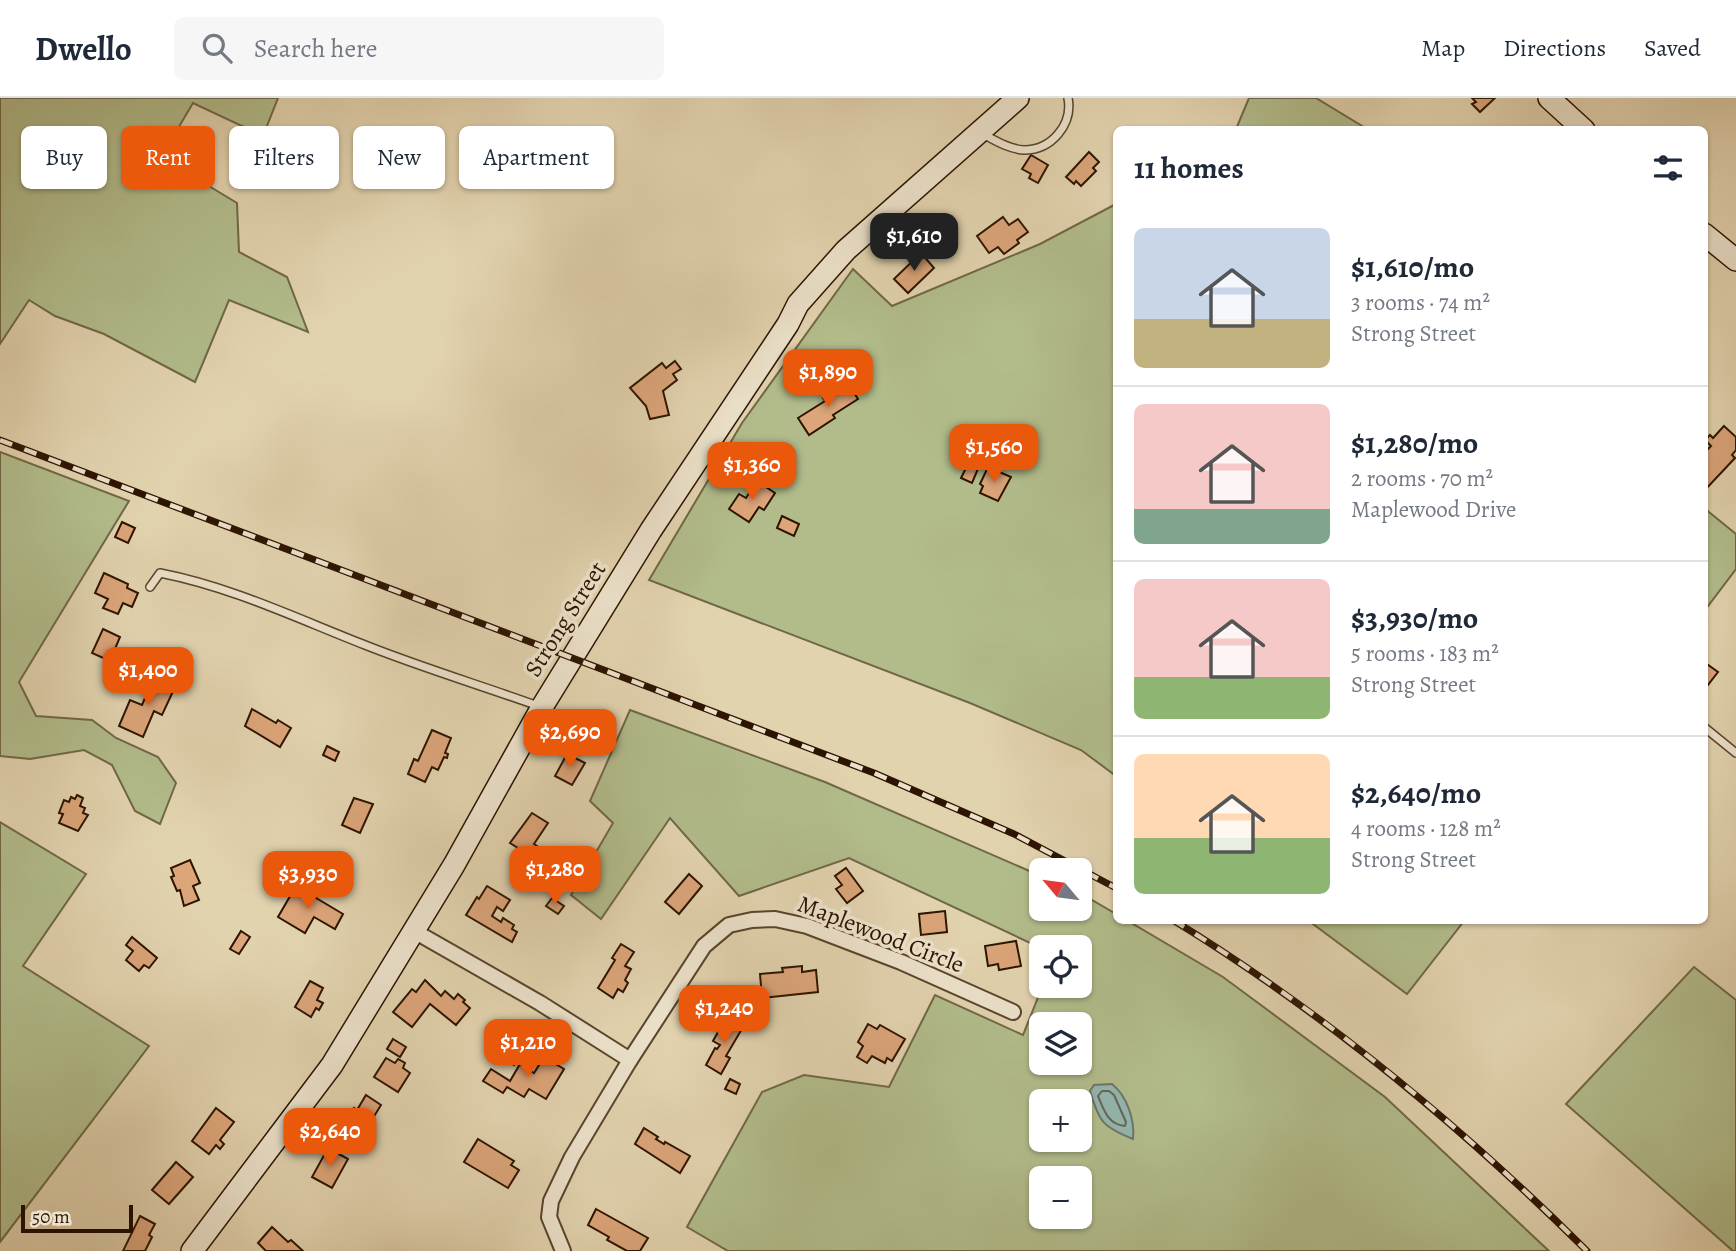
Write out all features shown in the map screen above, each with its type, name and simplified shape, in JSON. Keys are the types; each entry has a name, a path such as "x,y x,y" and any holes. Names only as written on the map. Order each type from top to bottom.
{"main road":[{"name":"Strong Street","path":"192,1251 332,1065 414,931 542,707 651,530 788,324 798,304 846,250 1018,98"},
{"path":"1549,98 1580,126"},
{"path":"1708,237 1736,260"}],"street":[{"name":"Maplewood Circle","path":"563,1251 549,1217 551,1201 572,1157 683,975 704,946 729,925 752,920 786,920 807,926 921,971 1013,1012"},
{"path":"414,931 540,1003 630,1060"}],"lane":[{"path":"979,132 1010,147 1029,149 1043,146 1055,138 1067,121 1070,111 1068,98"},
{"path":"150,587 160,573 197,580 369,647 542,707"},
{"path":"1708,730 1736,753"}],"green space":[{"path":"0,98 278,98 267,126 242,126 193,103 179,126 121,126 121,189 214,189 237,203 239,252 287,277 308,332 229,300 195,382 104,334 55,316 29,300 0,344"},
{"path":"1249,98 1316,98 1362,126 1237,126"},
{"path":"1113,206 1113,774 1081,750 970,703 649,580 742,423 853,269 892,306 1040,244"},
{"path":"0,452 129,501 19,682 36,716 92,720 116,738 158,757 176,783 160,824 135,811 112,765 84,750 30,759 0,756"},
{"path":"1708,511 1736,534 1736,569 1708,606"},
{"path":"630,710 825,782 1029,871 1029,921 1092,921 1092,900 1113,912 1113,924 1133,924 1223,977 1385,1097 1549,1251 728,1251 687,1227 762,1092 804,1075 889,1087 935,995 1023,1035 1029,1020 1029,1075 1092,1075 1092,1012 1032,1012 1038,998 1092,998 1092,935 1029,935 1029,942 849,858 739,896 670,818 601,919 571,895 613,823 590,801"},
{"path":"0,822 86,874 23,966 149,1046 0,1242"},
{"path":"1313,924 1462,924 1407,994"},
{"path":"1694,967 1736,1000 1736,1251 1566,1104"}],"water":[{"path":"1112,1084 1122,1095 1133,1124 1133,1139 1109,1127 1100,1117 1092,1097 1094,1085"}],"building":[{"path":"1472,98 1495,98 1480,112 1472,104 1476,102"},
{"path":"1089,152 1099,162 1093,168 1096,171 1081,186 1076,181 1074,184 1066,177"},
{"path":"1031,155 1048,165 1038,183 1029,178 1031,174 1022,169"},
{"path":"1003,217 1009,225 1018,219 1028,232 1004,254 998,247 989,253 977,236"},
{"path":"921,253 934,268 908,293 894,279"},
{"path":"675,361 681,369 673,374 677,380 663,391 669,415 650,419 646,406 630,388 662,363 666,368"},
{"path":"847,382 858,399 809,435 798,418 825,401 823,398"},
{"path":"1724,426 1736,437 1736,450 1732,455 1735,458 1708,487 1708,449 1711,446 1708,437 1710,435 1713,438"},
{"path":"964,456 980,464 972,483 961,478 967,466 960,463"},
{"path":"988,467 1011,477 998,501 980,493 983,486 980,484"},
{"path":"757,481 775,493 764,510 759,507 749,522 729,509 739,494 746,498"},
{"path":"782,516 799,524 794,536 777,528"},
{"path":"122,522 135,528 128,543 115,537"},
{"path":"104,573 128,584 127,588 138,593 132,607 123,603 118,614 103,608 108,599 95,593"},
{"path":"103,629 120,637 110,661 92,653"},
{"path":"1708,665 1718,672 1708,685"},
{"path":"155,675 176,685 162,715 154,711 143,737 119,726 130,700 142,705"},
{"path":"252,709 291,728 280,747 245,726"},
{"path":"432,730 451,738 445,753 448,754 447,758 444,757 438,770 432,767 425,782 408,774 414,759 418,761"},
{"path":"327,746 339,752 335,761 323,755"},
{"path":"567,754 585,763 572,785 555,776"},
{"path":"77,795 83,798 80,806 85,808 83,813 88,815 78,831 59,823 63,814 59,813 64,800 69,802 71,797 75,799"},
{"path":"354,798 373,804 360,833 342,825"},
{"path":"532,813 548,823 534,844 537,846 531,856 510,843"},
{"path":"190,860 200,883 193,886 199,900 184,906 180,890 177,891 171,877 174,876 171,868"},
{"path":"846,868 863,891 847,903 836,889 842,885 835,876"},
{"path":"689,874 702,886 679,914 665,902"},
{"path":"296,886 343,914 335,929 314,917 305,933 278,917"},
{"path":"487,886 510,900 503,911 497,907 492,916 501,922 503,918 514,925 512,929 517,932 512,942 466,915"},
{"path":"552,898 564,906 558,914 546,906"},
{"path":"945,911 947,932 921,935 919,914"},
{"path":"241,931 250,937 239,954 230,949"},
{"path":"132,937 157,958 149,968 144,965 139,971 126,960 133,951 126,945"},
{"path":"1016,941 1021,966 999,970 998,964 988,966 985,946"},
{"path":"621,944 634,952 625,966 631,969 625,980 628,983 623,992 618,989 613,998 598,988"},
{"path":"802,966 802,972 816,970 818,992 762,998 760,974 783,972 782,968"},
{"path":"425,980 441,996 445,991 454,999 458,994 465,1000 463,1002 470,1008 456,1025 430,1004 412,1027 393,1012 412,989 416,992"},
{"path":"310,981 323,988 317,1000 323,1003 311,1017 295,1007"},
{"path":"726,1018 743,1027 726,1056 730,1058 721,1074 706,1065 715,1048 720,1045 713,1041"},
{"path":"868,1024 877,1029 880,1025 905,1039 892,1061 887,1058 885,1063 872,1056 867,1063 857,1057 863,1046 858,1042"},
{"path":"393,1039 406,1047 400,1057 387,1049"},
{"path":"512,1048 522,1054 514,1065 505,1059"},
{"path":"544,1057 564,1069 546,1099 529,1089 524,1097 507,1087 503,1093 483,1081 491,1069 510,1081 520,1064 534,1073"},
{"path":"386,1058 395,1063 398,1059 405,1063 403,1068 410,1073 398,1092 374,1077"},
{"path":"730,1079 740,1084 736,1094 725,1089"},
{"path":"366,1095 381,1105 357,1144 339,1133 354,1108 357,1110"},
{"path":"216,1108 234,1122 220,1140 224,1144 220,1149 216,1145 209,1154 192,1141"},
{"path":"644,1128 664,1144 665,1142 690,1156 680,1173 635,1144"},
{"path":"478,1139 514,1161 511,1165 519,1170 508,1188 464,1162"},
{"path":"328,1148 348,1159 332,1188 312,1177"},
{"path":"176,1162 193,1177 169,1204 152,1190"},
{"path":"596,1209 648,1238 640,1251 627,1251 588,1225"},
{"path":"140,1216 155,1224 149,1235 152,1237 145,1251 123,1251"},
{"path":"272,1227 303,1251 266,1251 258,1243"}],"railway":[{"path":"0,440 874,773 1014,834 1113,886"},
{"path":"1179,924 1284,994 1390,1074 1490,1159 1587,1251"}]}
